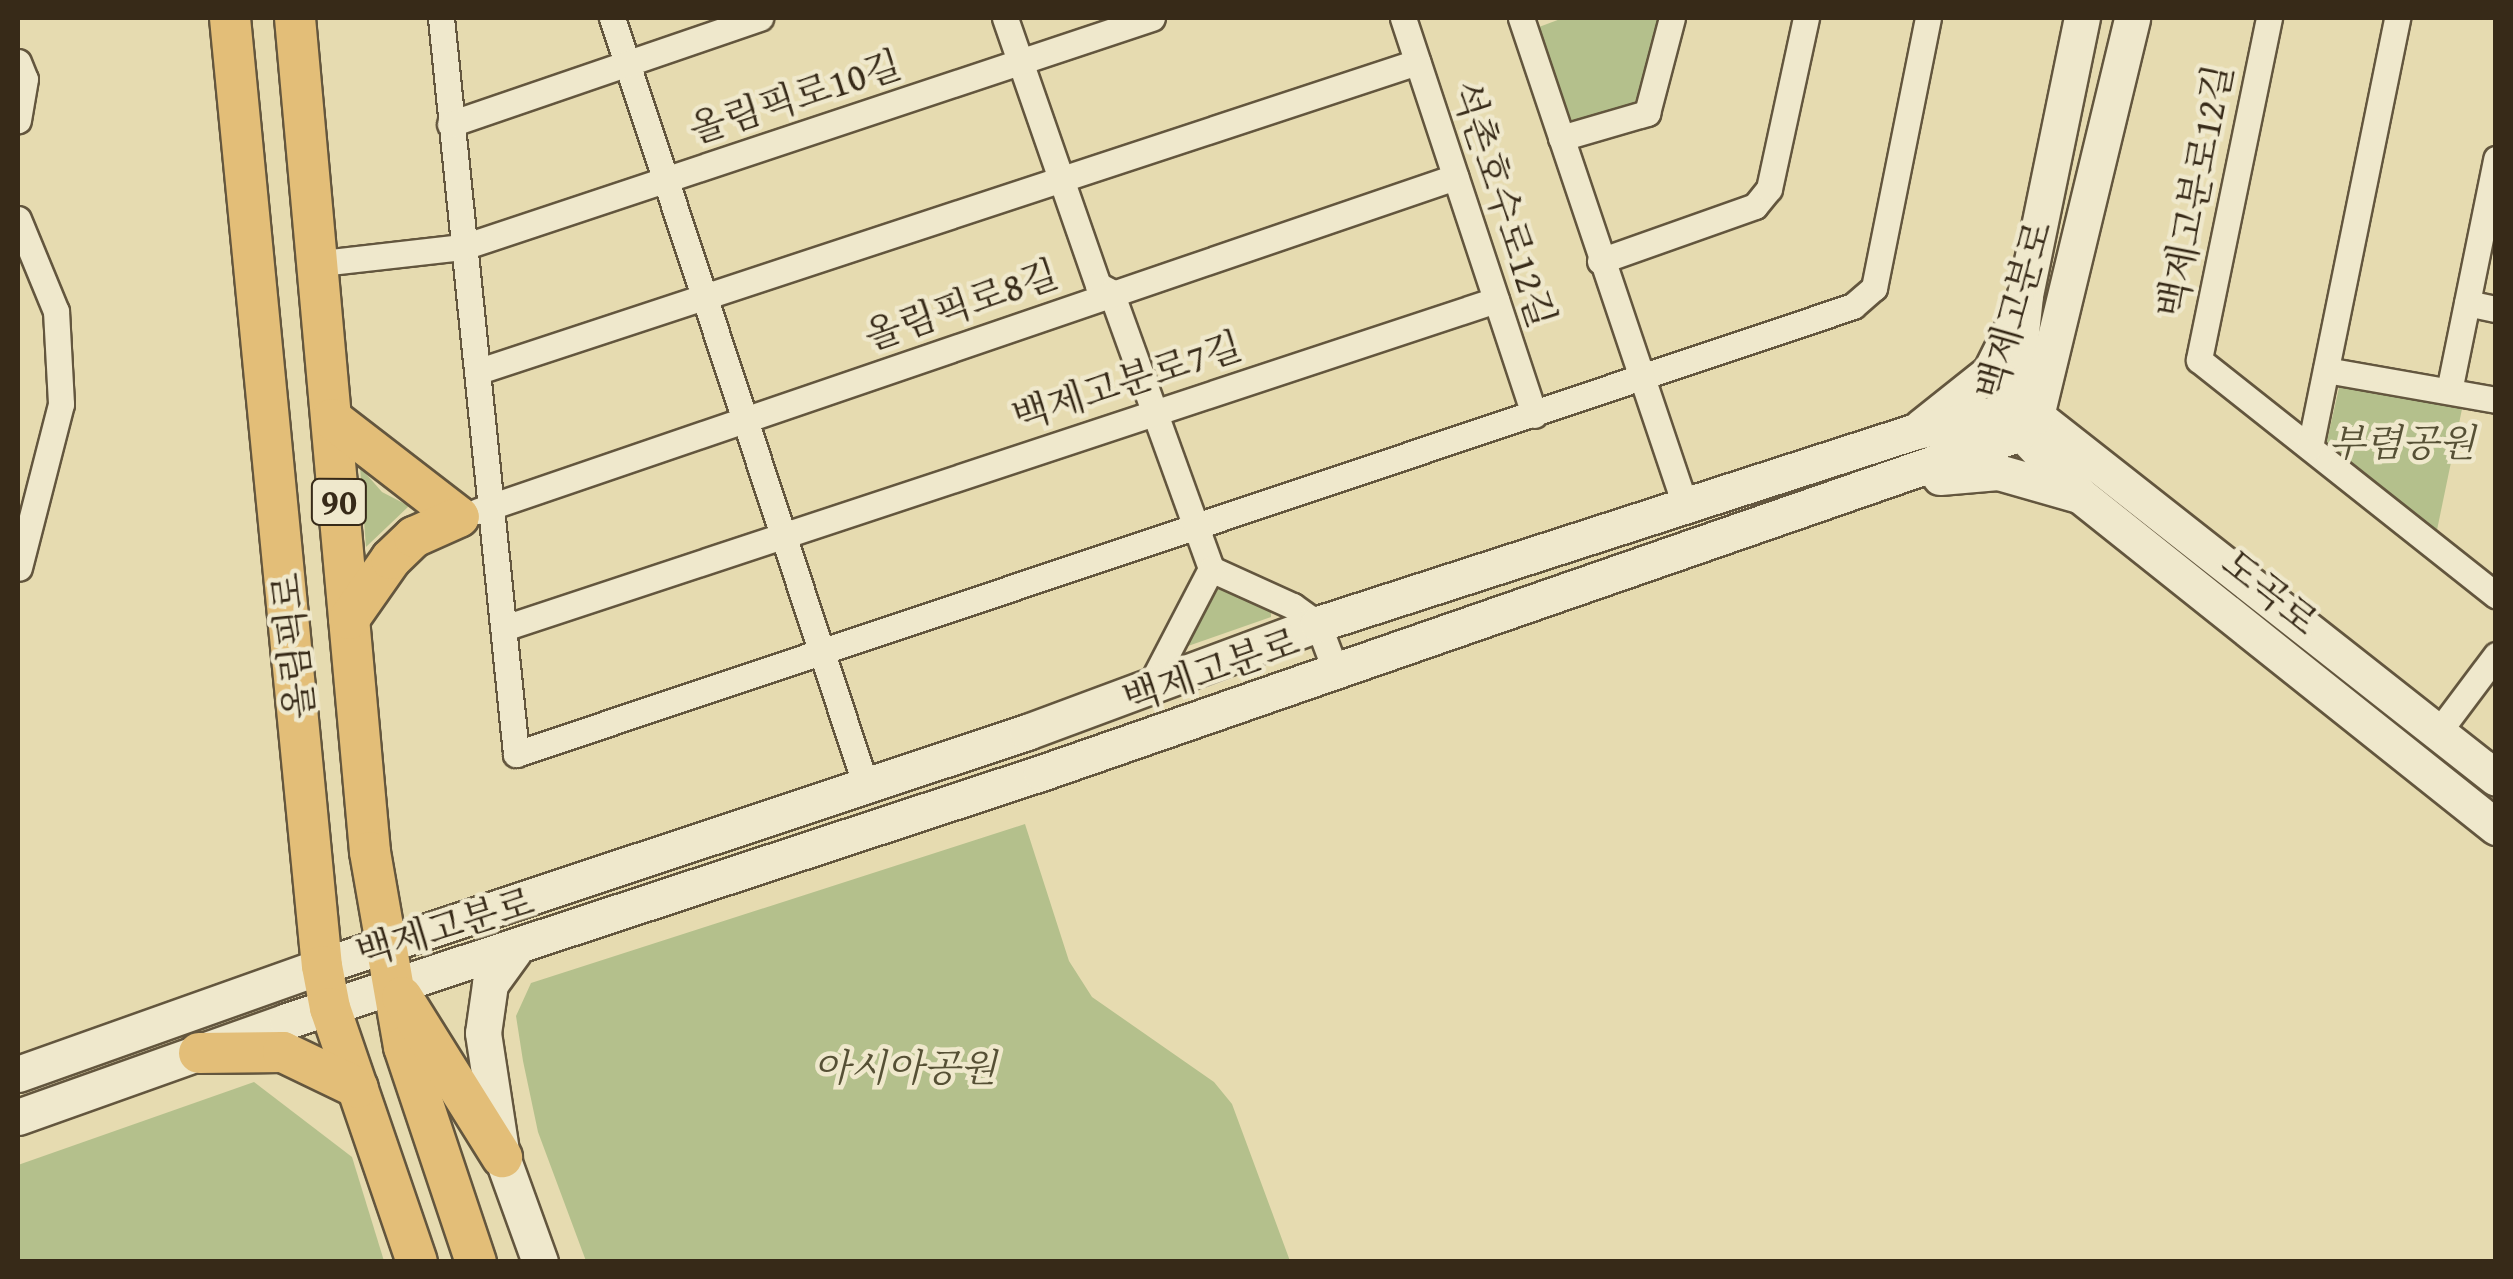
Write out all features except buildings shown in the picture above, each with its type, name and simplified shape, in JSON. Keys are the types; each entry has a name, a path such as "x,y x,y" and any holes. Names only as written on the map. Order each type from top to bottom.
{"main road":[{"name":"올림픽로","path":"230,18 322,966 330,1008 417,1262"},
{"name":"올림픽로","path":"295,18 312,264 332,419 364,808 404,1048 476,1262"},
{"name":"백제고분로","path":"2018,417 2026,295 2082,18"},
{"name":"백제고분로","path":"18,1117 199,1052 394,986 514,951 1875,486 2018,417 2132,18"},
{"path":"1913,432 1990,372 2026,295"},
{"name":"백제고분로","path":"18,1074 322,966 866,786 1318,624 1913,432 2018,417"},
{"name":"도곡로","path":"2018,417 2081,496 2496,827"},
{"name":"도곡로","path":"2018,417 2439,731 2496,778"},
{"path":"332,419 476,512"},
{"path":"1875,486 1998,472 2081,496"},
{"path":"349,618 390,559 414,538 476,512"},
{"path":"514,951 490,984 483,1033 502,1157 540,1262"},
{"path":"394,986 502,1157"},
{"path":"199,1052 283,1052 358,1088"}],"street":[{"path":"441,18 463,247 480,371 476,512 504,628 516,754 1853,306 1874,288 1928,18"},
{"path":"612,18 866,786"},
{"path":"450,124 760,18"},
{"path":"1005,18 1098,285 1111,292 1211,569 1293,606 1318,624 1336,672"},
{"name":"올림픽로10길","path":"312,264 463,247 1152,18"},
{"name":"석촌호수로12길","path":"1403,18 1534,415"},
{"path":"1561,138 1647,113 1672,18"},
{"path":"1600,261 1754,206 1769,189 1806,18"},
{"name":"백제고분로12길","path":"2268,18 2200,360 2496,595"},
{"path":"2310,448 2396,18"},
{"path":"1531,21 1561,138 1600,261 1685,504"},
{"path":"18,62 25,79 18,120"},
{"path":"480,371 1417,62"},
{"path":"2449,391 2496,160"},
{"name":"올림픽로8길","path":"476,512 1111,292 1455,178"},
{"path":"18,219 56,310 61,404 19,568"},
{"name":"백제고분로7길","path":"504,628 1496,300"},
{"path":"2466,302 2496,309"},
{"path":"2326,370 2496,400"},
{"path":"1150,686 1211,569"},
{"path":"2439,731 2496,654"}],"green space":[{"path":"1563,18 1662,18 1643,92 1630,107 1563,129 1531,30"},
{"name":"부렴공원","path":"2341,379 2462,409 2437,530 2326,445"},
{"path":"360,467 382,492 409,506 366,547"},
{"path":"1221,576 1271,610 1271,617 1188,646 1183,639"},
{"name":"아시아공원","path":"1025,824 1069,961 1092,997 1214,1082 1232,1104 1290,1261 586,1261 538,1132 523,1061 516,1016 531,983"},
{"path":"254,1082 352,1157 384,1261 18,1261 18,1165"}]}
